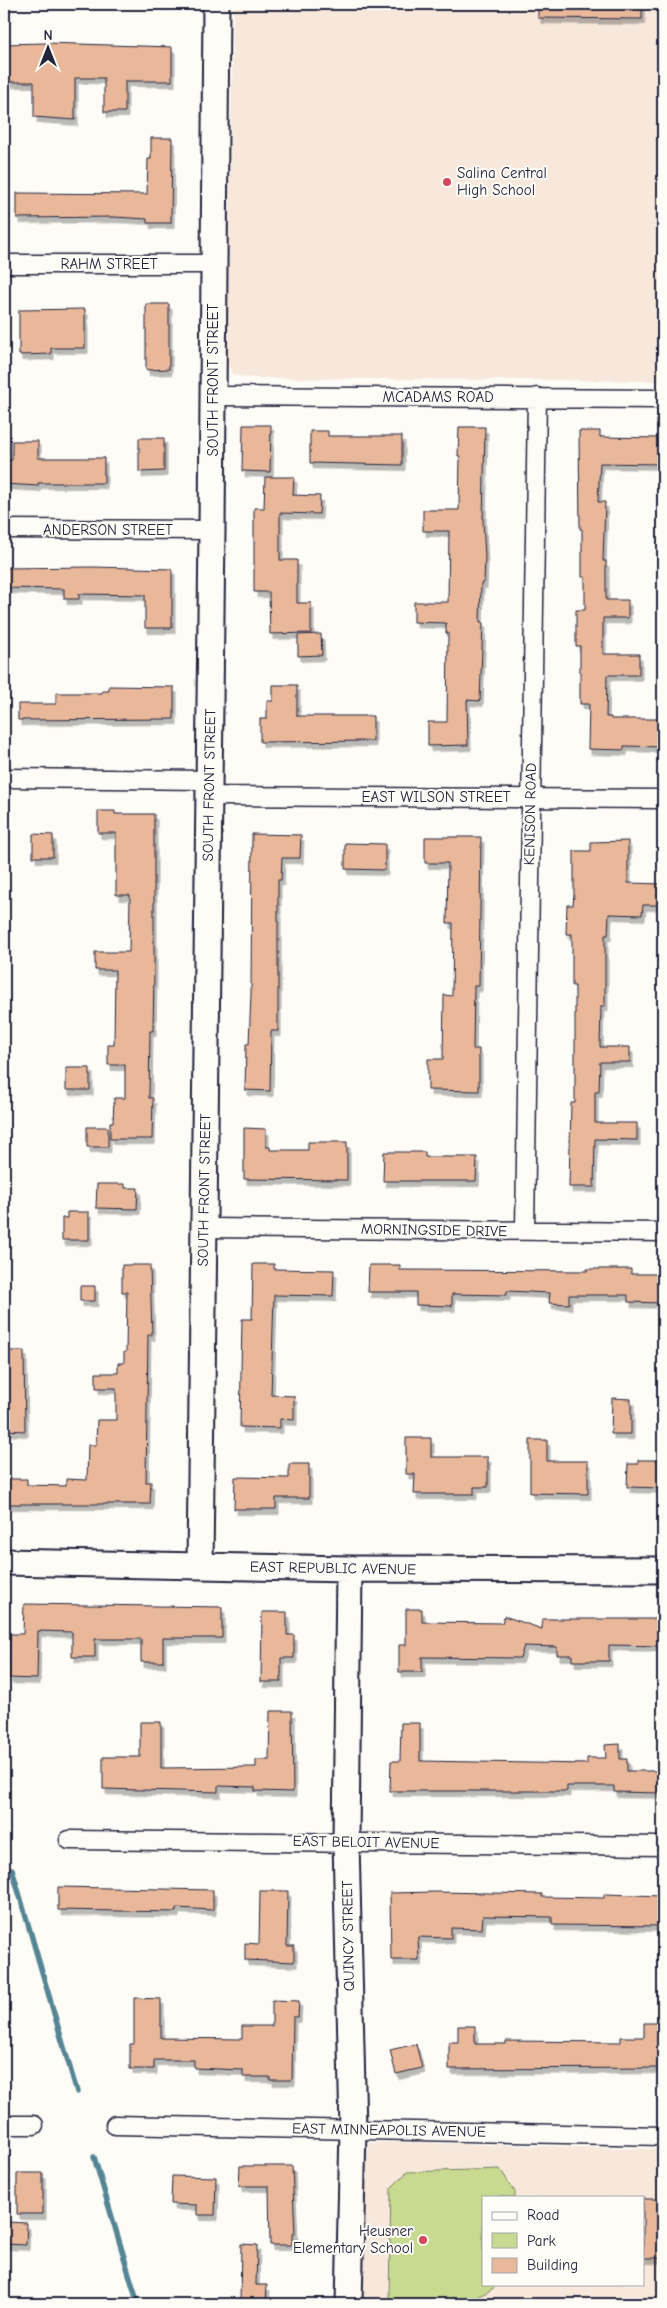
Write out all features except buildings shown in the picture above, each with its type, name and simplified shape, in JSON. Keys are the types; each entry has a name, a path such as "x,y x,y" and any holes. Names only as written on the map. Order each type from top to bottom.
{"street":[{"name":"SOUTH FRONT STREET","path":"200,1566 216,4"},
{"name":"RAHM STREET","path":"4,264 214,264"},
{"name":"MCADAMS ROAD","path":"213,396 663,399"},
{"name":"KENISON ROAD","path":"525,1230 537,397"},
{"name":"ANDERSON STREET","path":"4,529 212,530"},
{"name":"EAST WILSON STREET","path":"4,778 208,788 663,799"},
{"name":"MORNINGSIDE DRIVE","path":"204,1228 663,1232"},
{"name":"EAST REPUBLIC AVENUE","path":"4,1562 349,1569 663,1570"},
{"name":"QUINCY STREET","path":"349,1569 346,1842 353,2129 349,2304"},
{"name":"EAST BELOIT AVENUE","path":"69,1840 663,1846"},
{"path":"4,2126 34,2125"},
{"name":"EAST MINNEAPOLIS AVENUE","path":"115,2125 663,2136"}],"shaded area":[{"name":"Salina Central High School","path":"233,4 663,4 663,381 249,378 233,375 227,361"},
{"name":"Heusner Elementary School","path":"387,2142 663,2149 663,2304 362,2304 364,2153 370,2143"}],"green space":[{"path":"500,2169 515,2192 515,2196 482,2196 482,2286 496,2286 488,2292 475,2297 447,2302 417,2302 389,2299 391,2188 407,2172"}],"waterway":[{"path":"12,1869 77,2092"},
{"path":"94,2157 138,2304"}],"place":[{"name":"Salina Central High School","path":"447,182"},
{"name":"Heusner Elementary School","path":"423,2240"}]}
